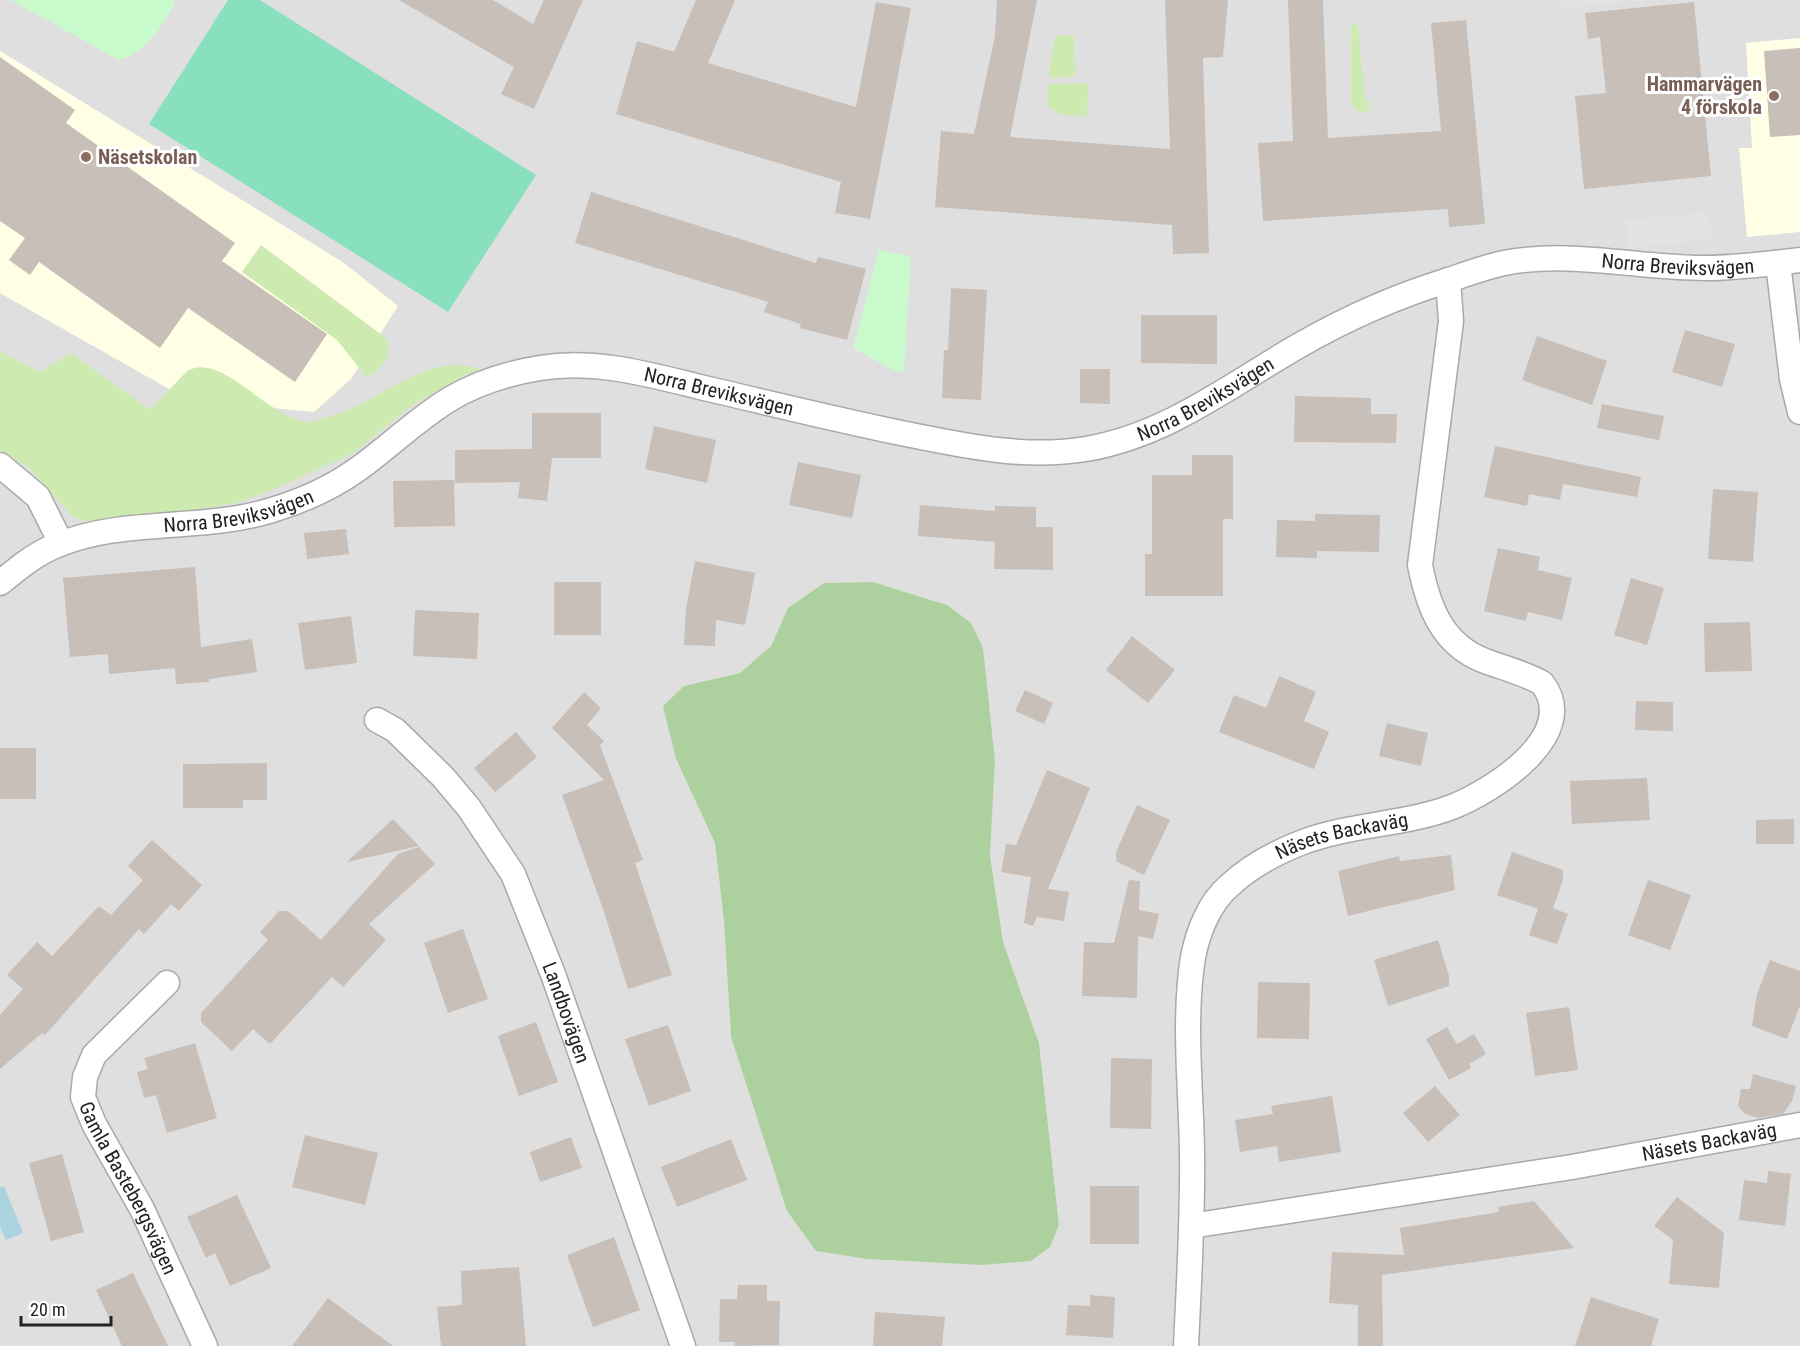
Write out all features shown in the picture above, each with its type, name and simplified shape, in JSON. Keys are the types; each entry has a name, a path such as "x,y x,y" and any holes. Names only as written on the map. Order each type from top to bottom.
{"street":[{"name":"Norra Breviksvägen","path":"0,583 40,553 61,543 94,534 208,523 274,510 326,489 354,472 447,401 508,375 542,368 604,366 867,426 972,447 1047,453 1084,449 1152,430 1196,411 1296,347 1345,321 1402,295 1504,263 1596,260 1700,268 1789,261"},
{"path":"1789,261 1792,379 1800,412"},
{"name":"Näsets Backaväg","path":"1186,1346 1191,1226 1189,987 1200,931 1211,908 1228,886 1249,870 1304,842 1440,810 1469,799 1526,760 1550,729 1552,702 1542,683 1482,660 1462,648 1445,632 1426,596 1420,565 1451,321 1448,280"},
{"path":"0,465 38,496 61,543"},
{"name":"Landbovägen","path":"377,720 395,730 443,777 469,808 513,874 553,974 683,1346"},
{"name":"Gamla Bastebergsvägen","path":"168,983 94,1055 85,1077 83,1097 94,1124 142,1209 205,1346"},
{"name":"Näsets Backaväg","path":"1191,1226 1572,1167 1800,1125"}],"shaded area":[{"path":"0,0 1800,0 1800,1346 0,1346 0,293 188,400 344,263 0,51","holes":["873,582 947,605 995,761 990,855 1003,942 1039,1043 1059,1225 1050,1247 981,1265 867,1259 817,1251 755,1111 731,1037 724,922 715,843 676,759 684,686 740,673 771,646 788,608 824,583"]},
{"path":"1559,0 1648,0 1559,9"},
{"name":"Hammarvägen 4 förskola","path":"1800,38 1800,232 1747,237 1739,148 1752,148 1746,43"},
{"name":"Näsetskolan","path":"0,51 344,263 398,306 351,379 314,412 189,400 0,293"},
{"path":"1709,212 1712,240 1628,248 1626,220"}],"green space":[{"path":"11,0 175,0 166,19 146,45 119,60"},
{"path":"228,0 260,0 536,175 448,312 149,124"},
{"path":"1351,25 1358,25 1365,100 1368,100 1369,112 1357,111 1351,104"},
{"path":"1074,35 1075,76 1051,78 1049,73 1055,36"},
{"path":"1088,83 1087,116 1061,115 1047,105 1048,84"},
{"path":"261,245 386,338 388,351 382,365 367,378 337,340 242,272"},
{"path":"879,250 911,257 904,372 893,370 853,348"},
{"path":"0,351 40,372 71,353 150,410 187,371 201,367 215,370 277,410 308,422 345,411 404,380 435,368 455,365 483,369 465,375 414,404 353,453 280,487 237,503 140,518 86,521 73,517 29,468 0,450"},
{"path":"873,582 947,605 971,623 983,648 995,761 990,855 1003,942 1039,1043 1059,1225 1050,1247 1031,1261 981,1265 867,1259 816,1251 787,1211 731,1037 724,922 715,843 676,759 663,706 684,686 740,673 771,646 788,608 824,583"}],"water":[{"path":"4,1186 23,1233 6,1240 0,1227 0,1188"}],"building":[{"path":"399,0 493,0 533,24 544,0 583,0 534,109 501,94 514,67"},
{"path":"696,0 735,0 708,63 856,107 876,2 911,8 870,219 835,213 841,182 616,114 637,41 674,52"},
{"path":"997,0 1037,0 1010,137 1170,149 1165,0 1228,0 1223,57 1203,58 1209,253 1173,254 1172,225 935,207 941,131 974,134 995,36"},
{"path":"1288,0 1323,0 1328,138 1441,131 1431,23 1466,20 1485,224 1449,227 1448,209 1263,221 1258,143 1293,141"},
{"path":"1694,2 1711,176 1584,189 1575,96 1606,93 1600,37 1588,39 1585,13"},
{"path":"1800,48 1800,135 1770,137 1764,51"},
{"path":"0,57 75,110 66,123 235,243 222,261 327,334 295,382 188,308 160,348 39,262 30,275 9,260 25,238 0,221"},
{"path":"591,192 816,263 818,257 866,269 847,340 800,328 801,324 764,312 768,302 575,243"},
{"path":"951,288 987,290 981,400 942,398 944,350 948,350"},
{"path":"1141,315 1217,315 1217,364 1141,363"},
{"path":"1685,330 1735,344 1722,387 1672,372"},
{"path":"1537,336 1607,361 1592,405 1522,380"},
{"path":"1080,369 1110,369 1110,404 1080,403"},
{"path":"1295,396 1371,398 1371,414 1397,414 1396,443 1294,442"},
{"path":"1602,404 1664,416 1659,440 1597,428"},
{"path":"532,413 601,413 601,458 552,458 547,501 518,498 520,482 455,483 455,450 532,449"},
{"path":"654,426 716,440 707,483 645,469"},
{"path":"1495,446 1641,477 1637,497 1563,484 1560,500 1529,494 1527,506 1484,497"},
{"path":"1192,455 1233,455 1233,519 1223,519 1223,596 1145,596 1145,554 1152,554 1152,475 1192,475"},
{"path":"798,462 861,475 852,518 789,505"},
{"path":"454,480 455,526 394,527 393,481"},
{"path":"1713,489 1758,492 1753,562 1708,559"},
{"path":"920,505 995,511 995,506 1036,507 1036,527 1053,527 1053,570 994,569 995,542 918,536"},
{"path":"1315,514 1380,515 1379,552 1317,551 1317,558 1276,557 1277,520 1315,521"},
{"path":"346,529 349,554 307,559 304,533"},
{"path":"1498,548 1540,557 1538,570 1572,578 1562,620 1528,612 1526,621 1484,611"},
{"path":"695,561 755,573 745,625 716,620 715,646 684,645 686,609"},
{"path":"195,567 201,647 252,639 257,672 209,679 209,682 176,684 175,668 109,674 108,654 70,657 63,578"},
{"path":"1631,578 1664,588 1647,645 1614,635"},
{"path":"554,582 601,582 601,635 554,635"},
{"path":"415,610 479,613 477,659 413,656"},
{"path":"351,616 357,663 305,670 298,623"},
{"path":"1750,622 1752,671 1705,672 1704,623"},
{"path":"1132,636 1175,670 1148,703 1106,670"},
{"path":"1279,676 1316,692 1304,721 1329,732 1314,769 1219,732 1234,695 1266,708"},
{"path":"1025,690 1053,703 1044,724 1015,711"},
{"path":"584,692 601,708 587,725 604,741 600,745 643,860 635,863 672,975 628,989 603,909 562,795 604,780 552,728"},
{"path":"1636,701 1673,702 1673,731 1635,730"},
{"path":"1387,723 1428,733 1421,766 1379,756"},
{"path":"516,732 537,757 495,792 474,768"},
{"path":"0,748 36,748 36,799 0,799"},
{"path":"267,763 267,800 243,800 243,808 183,808 183,764"},
{"path":"1047,770 1090,788 1048,889 1069,892 1064,921 1037,917 1033,926 1024,923 1031,877 1001,872 1006,844 1016,845"},
{"path":"1647,778 1650,820 1572,824 1570,781"},
{"path":"1137,805 1170,820 1144,875 1116,861 1116,852"},
{"path":"393,819 419,846 347,862"},
{"path":"1794,819 1794,844 1756,844 1756,820"},
{"path":"152,840 202,885 179,911 171,904 144,934 139,929 45,1035 42,1033 0,1069 0,1015 23,989 7,975 37,942 52,956 99,906 111,915 143,880 128,866"},
{"path":"419,847 435,864 369,924 386,940 343,987 332,977 270,1044 253,1029 232,1051 201,1022 201,1013 268,940 260,932 279,911 288,911 321,940 398,854"},
{"path":"1512,852 1563,870 1563,880 1553,908 1568,914 1557,944 1529,935 1538,909 1497,895"},
{"path":"1451,855 1455,890 1348,916 1338,871 1399,856 1400,861"},
{"path":"1129,880 1140,881 1139,910 1159,914 1153,939 1138,936 1137,998 1082,996 1084,942 1114,943"},
{"path":"1648,880 1691,895 1670,950 1628,935"},
{"path":"463,929 488,999 448,1013 424,943"},
{"path":"1438,940 1449,976 1449,986 1388,1006 1374,960"},
{"path":"1770,960 1800,971 1800,1006 1787,1039 1752,1026 1757,994"},
{"path":"1258,982 1310,983 1309,1039 1257,1038"},
{"path":"1569,1007 1578,1070 1535,1076 1526,1013"},
{"path":"536,1022 558,1082 519,1096 498,1036"},
{"path":"668,1025 691,1091 649,1106 625,1039"},
{"path":"1447,1027 1457,1044 1474,1034 1486,1054 1469,1064 1471,1068 1449,1080 1426,1039"},
{"path":"195,1043 217,1118 167,1133 156,1095 144,1098 137,1072 148,1069 144,1058"},
{"path":"1111,1058 1152,1059 1151,1129 1110,1128"},
{"path":"1753,1074 1796,1086 1792,1101 1783,1114 1758,1118 1745,1114 1738,1106 1741,1089 1750,1089"},
{"path":"1435,1086 1460,1115 1428,1142 1403,1113"},
{"path":"1332,1096 1341,1152 1279,1162 1277,1146 1240,1152 1235,1120 1273,1114 1271,1106"},
{"path":"305,1135 378,1153 365,1205 292,1187"},
{"path":"571,1137 582,1168 540,1182 530,1152"},
{"path":"731,1139 747,1180 677,1207 661,1167"},
{"path":"62,1154 84,1232 51,1241 29,1163"},
{"path":"1768,1171 1791,1174 1785,1226 1739,1220 1744,1180 1767,1183"},
{"path":"1090,1186 1139,1186 1139,1244 1090,1244"},
{"path":"237,1195 271,1268 230,1286 215,1253 206,1258 187,1217"},
{"path":"1677,1197 1724,1233 1719,1288 1669,1284 1673,1240 1654,1226"},
{"path":"1534,1201 1574,1248 1382,1275 1383,1346 1358,1346 1358,1305 1329,1303 1332,1252 1404,1255 1400,1228 1499,1212 1498,1207"},
{"path":"614,1237 640,1310 593,1327 567,1255"},
{"path":"519,1267 526,1346 441,1346 437,1307 462,1305 461,1271"},
{"path":"133,1273 168,1346 122,1346 96,1290"},
{"path":"738,1285 767,1285 767,1301 780,1301 779,1345 735,1346 735,1342 719,1342 720,1299 737,1299"},
{"path":"1090,1295 1115,1297 1113,1338 1066,1335 1068,1305 1090,1306"},
{"path":"1591,1297 1659,1319 1651,1346 1575,1346"},
{"path":"328,1298 393,1346 292,1346"},
{"path":"875,1312 945,1317 942,1346 873,1346"}],"place":[{"name":"Hammarvägen 4 förskola","path":"1774,96"},
{"name":"Näsetskolan","path":"86,157"}]}
